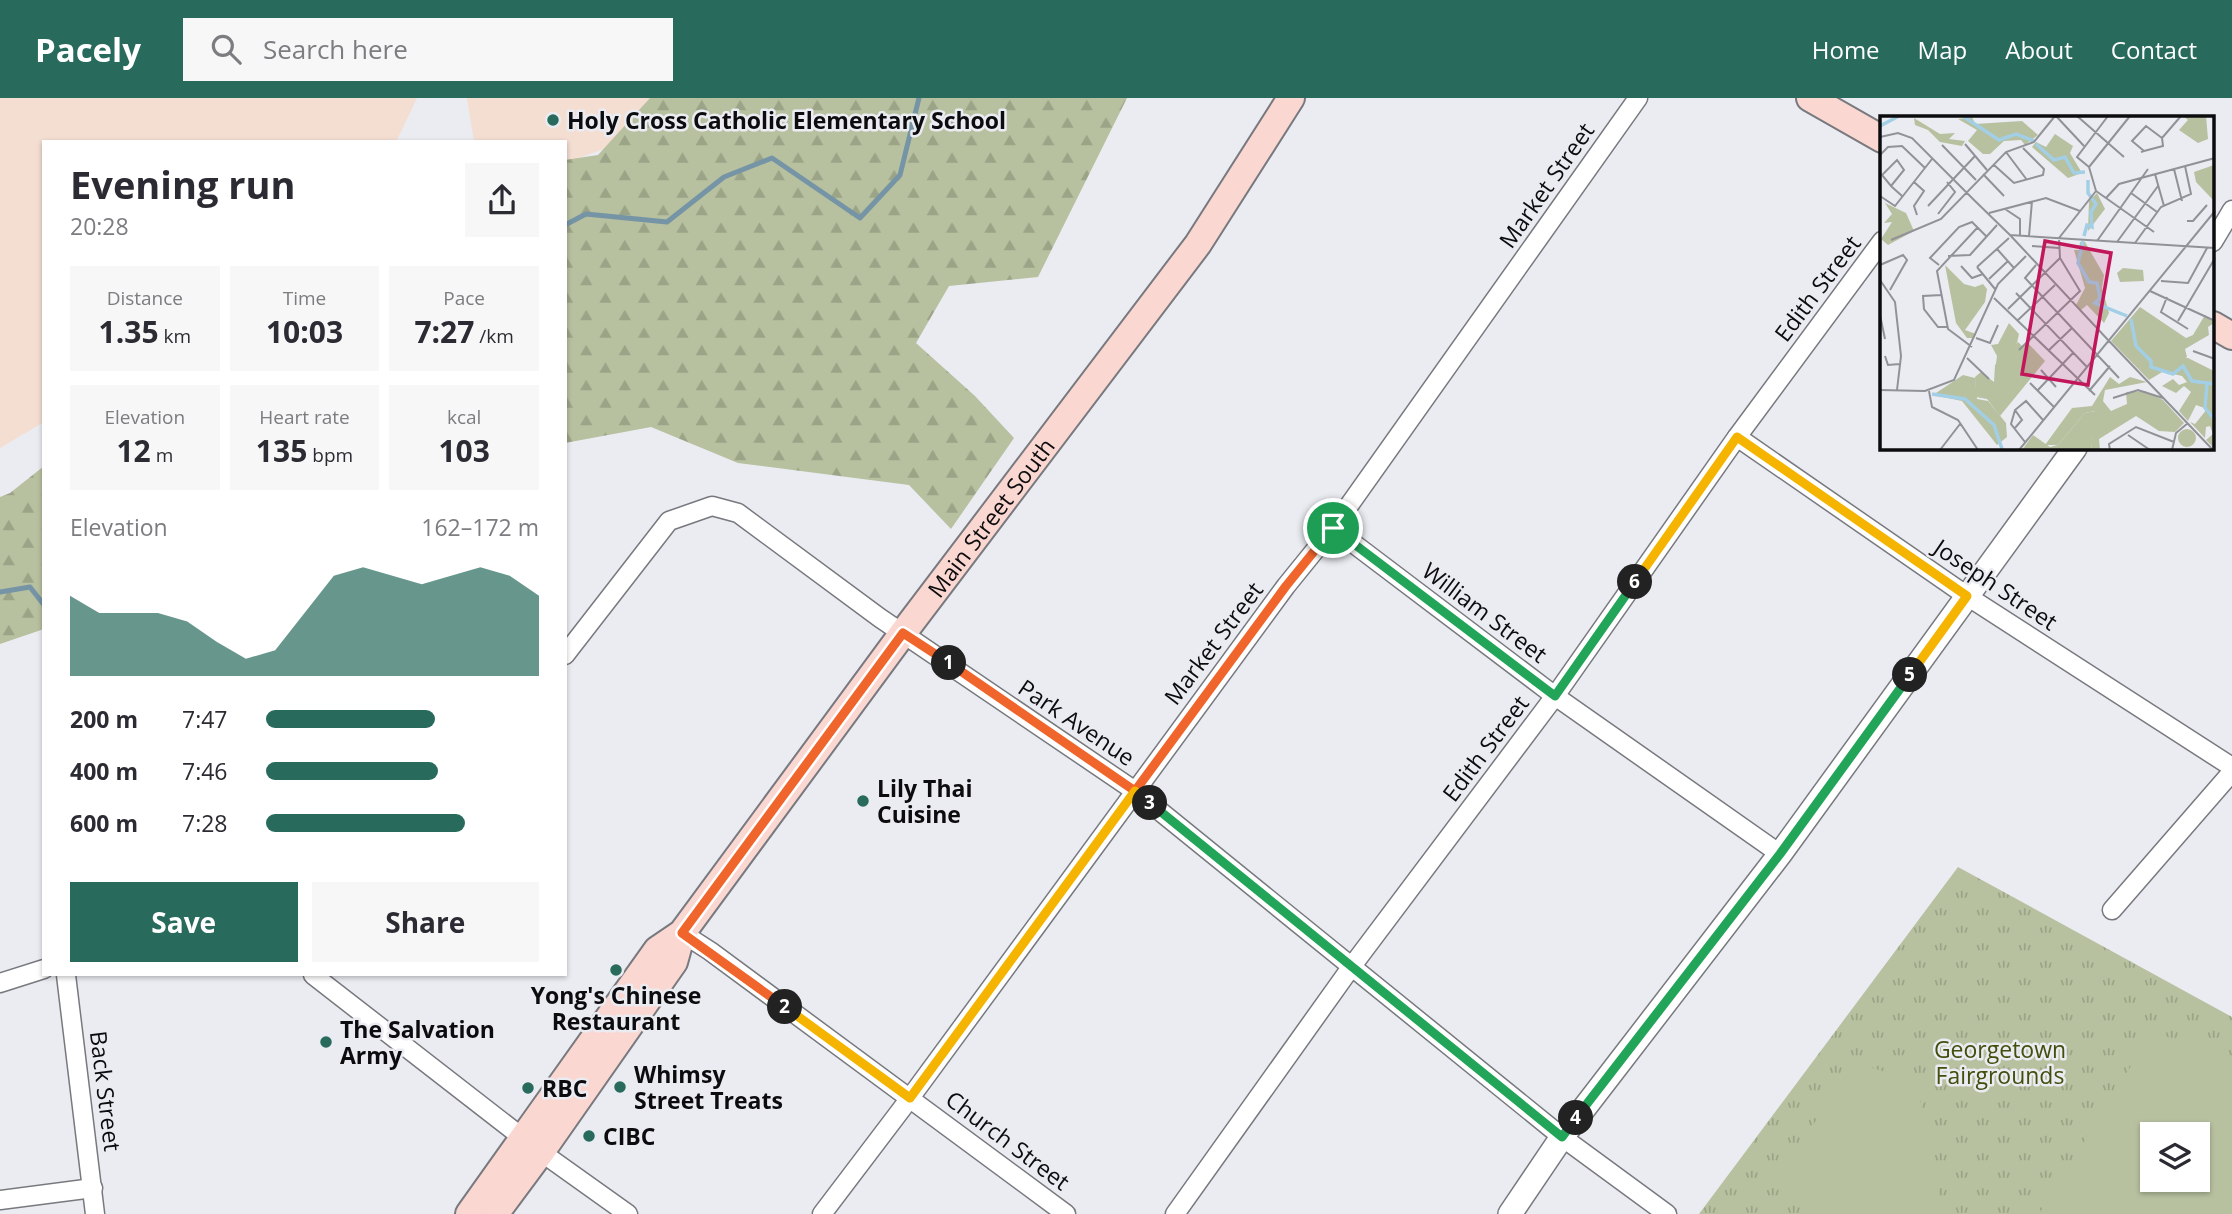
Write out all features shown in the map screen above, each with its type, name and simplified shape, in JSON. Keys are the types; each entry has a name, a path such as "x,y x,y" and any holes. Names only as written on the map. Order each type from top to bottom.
{"main road":[{"name":"Main Street South","path":"495,1214 532,1145 657,950 682,933 903,633 1198,244 1291,98"},
{"path":"1811,98 1880,138"},
{"path":"2214,326 2232,336"},
{"name":"Main Street South","path":"469,1214 532,1145"}],"street":[{"name":"Market Street","path":"822,1214 1286,586 1333,528 1638,98"},
{"path":"2214,240 2232,211"},
{"name":"Edith Street","path":"1175,1214 1352,966 1555,696 1737,437 1880,244"},
{"name":"Joseph Street","path":"1737,437 1967,596 2232,767"},
{"path":"1510,1214 1562,1137 1780,854 2074,450"},
{"name":"Park Avenue","path":"567,652 669,521 712,506 738,513 903,633 1135,791 1562,1137 1667,1214"},
{"name":"William Street","path":"1333,528 1555,696 1780,854"},
{"path":"2112,910 2232,772"},
{"name":"Church Street","path":"682,933 1066,1214"},
{"path":"0,983 42,970"},
{"name":"Back Street","path":"66,976 95,1214"},
{"path":"314,976 532,1145 628,1214"},
{"path":"0,1200 93,1188"}],"shaded area":[{"path":"0,98 417,98 397,140 42,140 42,423 0,448"},
{"name":"Holy Cross Catholic Elementary School","path":"467,98 656,98 612,146 567,162 567,140 474,140"}],"green space":[{"path":"650,98 1127,98 1038,277 949,286 916,343 975,396 1014,438 951,529 909,485 738,463 651,427 567,443 567,160 598,155"},
{"path":"42,468 42,630 0,644 0,497 10,493"},
{"name":"Georgetown Fairgrounds","path":"1958,867 2232,1017 2232,1214 1699,1214"},
{"path":"2152,1032 2232,1057 2232,1214 2039,1214"},
{"path":"1856,1063 1915,1081 1936,1160 1941,1214 1810,1214 1772,1184"}],"waterway":[{"path":"567,224 586,214 667,222 724,177 772,158 860,218 900,175 919,98"},
{"path":"0,592 30,587 42,602"}],"place":[{"name":"Holy Cross Catholic Elementary School","path":"553,120"},
{"name":"Lily Thai Cuisine","path":"863,801"},
{"name":"Yong's Chinese Restaurant","path":"616,970"},
{"name":"The Salvation Army","path":"326,1042"},
{"name":"Whimsy Street Treats","path":"620,1087"},
{"name":"RBC","path":"528,1088"},
{"name":"CIBC","path":"589,1136"}],"route":[{"path":"1333,528 1286,586 1135,791 903,633 682,933 910,1098 1135,791 1562,1137 1780,854 1967,596 1737,437 1555,696 1333,528"}]}
